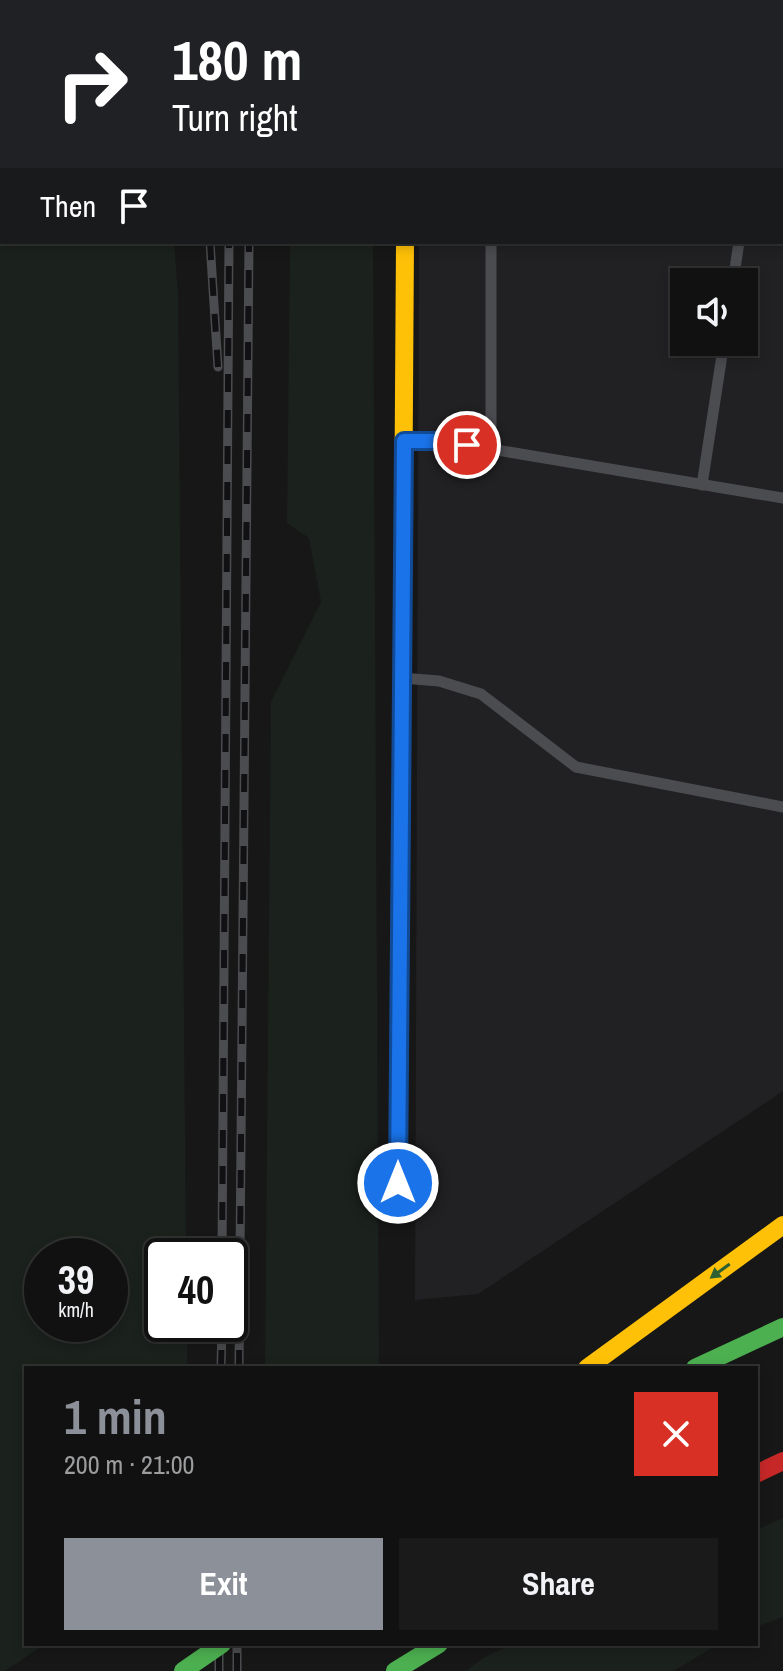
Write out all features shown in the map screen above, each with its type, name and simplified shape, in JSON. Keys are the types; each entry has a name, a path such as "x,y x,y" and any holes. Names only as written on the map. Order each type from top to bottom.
{"main road":[{"path":"398,1214 405,244"},
{"path":"590,1366 783,1225"},
{"path":"699,1366 783,1327"},
{"path":"758,1473 783,1461"},
{"path":"758,1480 783,1473"},
{"path":"395,1671 436,1646"},
{"path":"183,1671 214,1647"}],"lane":[{"path":"491,244 491,449"},
{"path":"735,268 739,244"},
{"path":"702,485 722,356"},
{"path":"404,441 443,441 783,498"},
{"path":"401,678 439,681 481,694 576,767 783,807"}],"shaded area":[{"path":"0,244 174,244 178,293 186,1238 144,1238 144,1342 187,1342 187,1366 24,1366 24,1646 42,1646 5,1671 0,1671"},
{"path":"290,244 373,244 379,1366 265,1366 271,702 321,602 309,538 287,523"},
{"path":"419,244 783,244 783,1091 478,1294 415,1300"},
{"path":"783,1518 783,1617 758,1626 758,1529"},
{"path":"508,1646 716,1646 673,1671 466,1671 483,1658"}],"railway":[{"path":"210,244 218,367"},
{"path":"222,1238 229,244"},
{"path":"239,1366 249,244"},
{"path":"221,1366 222,1342"},
{"path":"219,1646 219,1671"},
{"path":"237,1646 237,1671"}],"traffic: fast":[{"path":"398,1214 403,545"},
{"path":"699,1366 783,1327"},
{"path":"183,1671 219,1646"},
{"path":"395,1671 436,1646"}],"traffic: slow":[{"path":"403,545 405,244"},
{"path":"590,1366 783,1225"}],"traffic: jam":[{"path":"758,1473 783,1461"}],"route":[{"path":"398,1183 404,441 443,441 467,445"}]}
